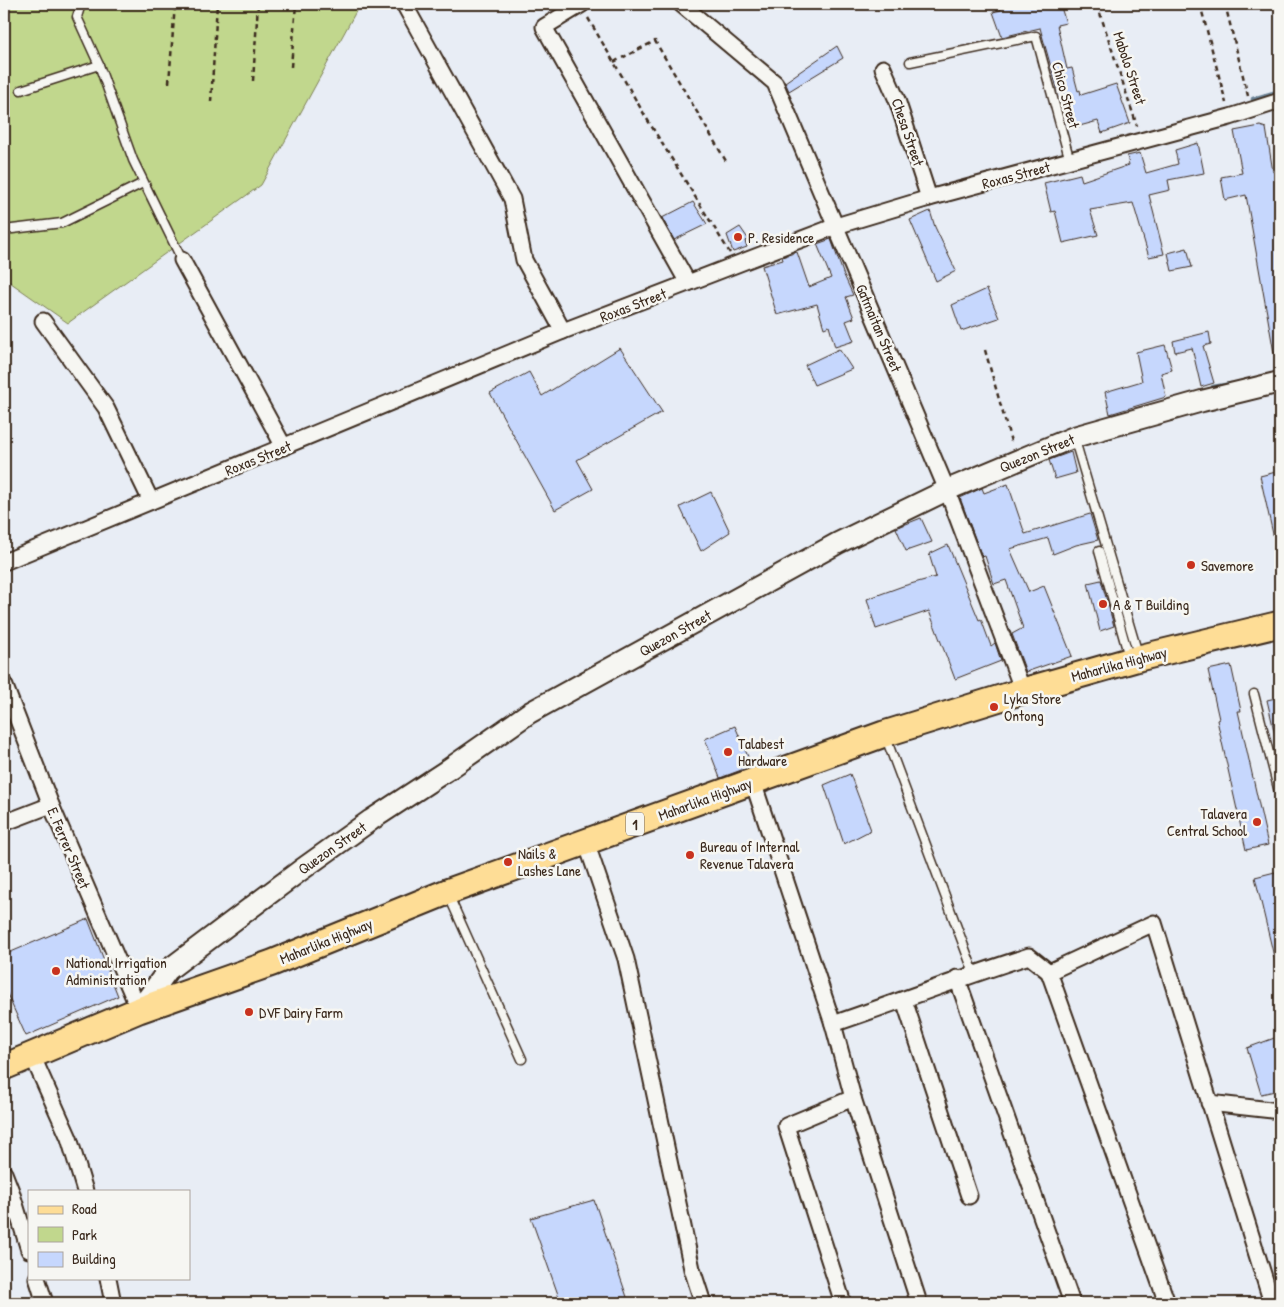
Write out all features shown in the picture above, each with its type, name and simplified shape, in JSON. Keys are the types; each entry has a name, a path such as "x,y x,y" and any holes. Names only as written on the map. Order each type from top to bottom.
{"main road":[{"name":"Maharlika Highway","path":"4,1066 139,1010 272,963 447,892 884,734 1022,690 1280,624"}],"street":[{"path":"404,4 512,199 524,260 563,331"},
{"path":"581,4 544,27 688,283"},
{"name":"Gatmaitan Street","path":"681,4 775,83 947,490 1022,690"},
{"name":"Chesa Street","path":"883,68 897,100 929,198"},
{"name":"Roxas Street","path":"4,562 563,331 836,226 929,198 1230,117 1280,101"},
{"path":"182,260 284,446"},
{"path":"43,321 106,408 151,502"},
{"name":"Quezon Street","path":"139,1010 168,970 371,820 446,772 529,713 838,543 947,490 1074,437 1202,401 1280,382"},
{"name":"E. Ferrer Street","path":"4,684 50,805 139,1010"},
{"path":"753,782 833,1024 853,1098 919,1303"},
{"path":"4,823 50,805"},
{"path":"586,842 626,958 692,1269 703,1303"},
{"path":"1049,972 1154,923 1272,1303"},
{"path":"833,1024 904,1000 957,978 1029,956 1049,972 1168,1303"},
{"path":"957,978 1072,1303"},
{"path":"904,1000 969,1196"},
{"path":"32,1056 69,1138 85,1190"},
{"path":"844,1303 786,1126 853,1098"},
{"path":"1209,1103 1280,1112"},
{"path":"4,1173 28,1247"},
{"path":"38,1280 45,1303"},
{"path":"108,1280 113,1303"}],"lane":[{"path":"81,4 77,16 99,65 133,160 182,260"},
{"name":"Chico Street","path":"910,62 1036,36 1070,161"},
{"path":"21,90 99,65"},
{"path":"4,230 62,223 143,183"},
{"path":"1074,437 1135,660"},
{"path":"1099,551 1135,660"},
{"path":"1254,694 1280,796"},
{"path":"884,734 974,973"},
{"path":"447,892 522,1059"}],"path":[{"path":"169,83 175,4"},
{"path":"211,102 217,4"},
{"path":"253,81 258,4"},
{"path":"291,68 296,4"},
{"path":"581,4 647,119 737,264"},
{"name":"Mabolo Street","path":"1098,4 1141,140"},
{"path":"1200,4 1230,117"},
{"path":"1225,4 1252,109"},
{"path":"614,62 655,41 726,161"},
{"path":"985,350 1016,461"}],"green space":[{"path":"4,4 360,4 261,185 68,323 4,278"}],"building":[{"path":"1000,4 1060,4 1066,23 1057,25 1067,69 1072,68 1078,91 1080,90 1081,95 1116,84 1130,123 1102,133 1098,121 1072,128 1062,91 1058,92 1040,28 1002,37 993,12 1001,10"},
{"path":"837,46 843,58 789,91 785,82"},
{"path":"1260,126 1266,128 1273,172 1280,171 1280,353 1274,353 1246,195 1225,200 1221,177 1242,173 1234,131"},
{"path":"1198,143 1204,173 1168,180 1170,190 1149,195 1164,254 1149,257 1133,203 1090,210 1098,235 1063,243 1055,211 1051,212 1044,183 1080,174 1082,181 1129,165 1127,156 1140,153 1146,173 1178,164 1175,150"},
{"path":"693,202 707,224 674,240 662,218"},
{"path":"930,211 935,227 956,271 936,281 910,220"},
{"name":"P. Residence","path":"740,227 749,240 745,241 747,247 733,252 727,235"},
{"path":"831,239 853,295 846,297 854,318 846,321 854,341 835,347 829,326 824,328 817,304 777,315 762,266 783,260 782,257 797,252 809,287 831,278 817,244"},
{"path":"1187,248 1192,267 1172,271 1168,253"},
{"path":"987,289 999,318 961,331 952,305"},
{"path":"1209,332 1211,344 1203,346 1214,383 1201,387 1192,348 1175,352 1173,341"},
{"path":"1165,345 1172,370 1161,373 1166,397 1110,414 1105,392 1142,381 1136,352"},
{"path":"620,348 662,412 577,460 593,489 555,510 490,393 529,372 542,396"},
{"path":"839,349 852,369 814,385 805,365"},
{"path":"1071,452 1076,473 1055,479 1049,460"},
{"path":"1280,471 1280,543 1275,543 1260,476"},
{"path":"1008,484 1025,534 1090,514 1098,540 1076,545 1053,554 1048,538 1010,549 1029,592 1044,586 1072,656 1026,672 1012,634 1023,628 1006,580 994,584 985,556 982,557 960,498 982,488 984,493"},
{"path":"711,492 730,532 701,551 680,507"},
{"path":"921,518 932,542 906,551 896,528"},
{"path":"948,545 979,620 981,619 991,646 995,643 1001,661 955,679 929,611 876,629 867,599 936,577 929,554"},
{"name":"A & T Building","path":"1101,580 1114,626 1100,631 1088,583"},
{"path":"1231,665 1241,711 1238,711 1268,845 1246,850 1217,720 1219,719 1208,670"},
{"path":"1280,697 1280,734 1275,735 1267,700"},
{"name":"Talabest Hardware","path":"735,726 752,766 720,778 705,739"},
{"path":"850,774 871,830 844,844 824,785"},
{"path":"1275,872 1280,892 1280,964 1276,965 1255,877"},
{"name":"National Irrigation Administration","path":"88,919 118,996 26,1036 4,987 4,955"},
{"path":"1280,1036 1280,1090 1261,1094 1247,1048"},
{"path":"594,1200 629,1303 561,1303 531,1218"}],"waterway":[{"path":"1253,99 1280,91"},
{"path":"1213,387 1231,384"}],"place":[{"name":"P. Residence","path":"738,237"},
{"name":"Savemore","path":"1191,565"},
{"name":"A & T Building","path":"1103,604"},
{"name":"Lyka Store Ontong","path":"994,707"},
{"name":"Talabest Hardware","path":"728,752"},
{"name":"Talavera Central School","path":"1257,822"},
{"name":"Bureau of Internal Revenue Talavera","path":"690,855"},
{"name":"Nails & Lashes Lane","path":"508,862"},
{"name":"National Irrigation Administration","path":"56,971"},
{"name":"DVF Dairy Farm","path":"249,1012"}]}
